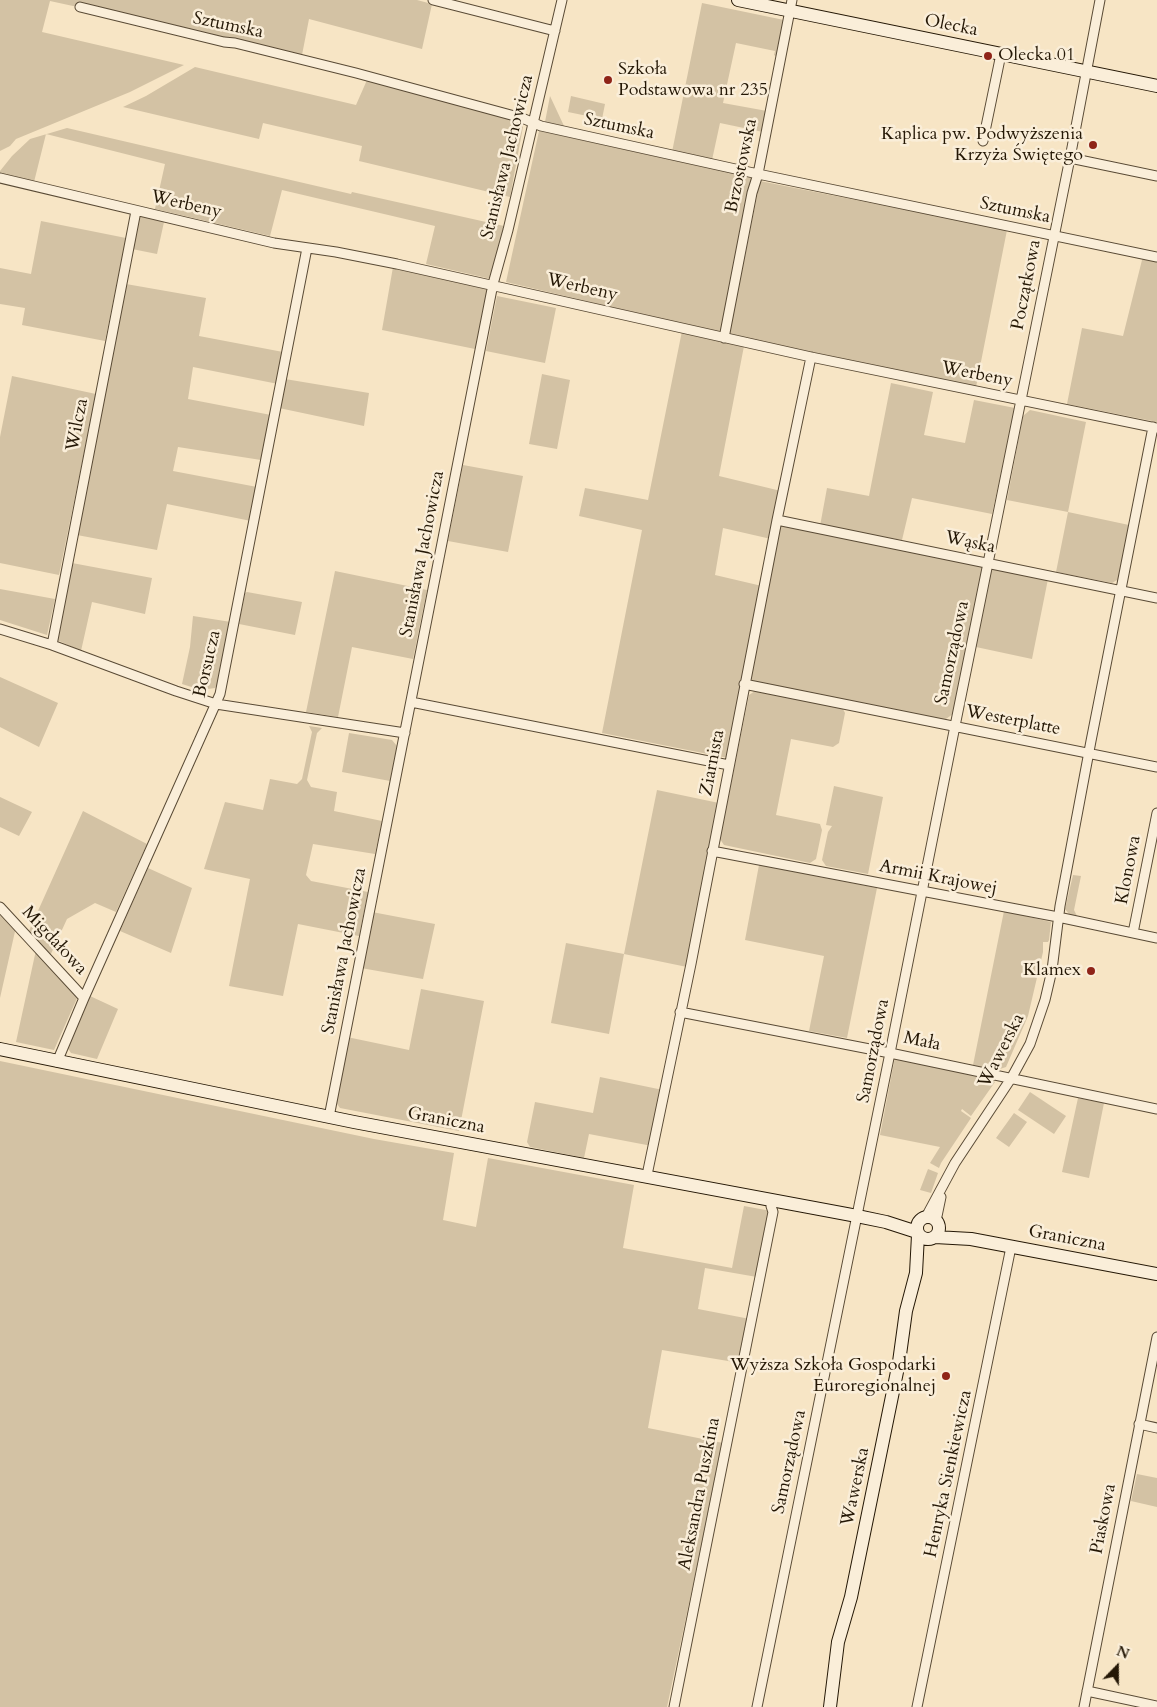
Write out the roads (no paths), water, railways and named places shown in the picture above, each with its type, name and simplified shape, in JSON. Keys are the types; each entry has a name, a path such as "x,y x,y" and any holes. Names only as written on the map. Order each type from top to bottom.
{"street":[{"path":"433,0 555,30"},
{"name":"Stanisława Jachowicza","path":"329,1116 493,284 534,124 562,0"},
{"name":"Olecka","path":"738,0 791,5 1001,54 1157,86"},
{"name":"Początkowa","path":"1021,400 1100,0"},
{"name":"Brzostowska","path":"724,338 791,5"},
{"name":"Sztumska","path":"80,7 356,73 522,118 534,124 758,174 1157,257"},
{"path":"984,141 1001,54"},
{"path":"1070,158 1157,176"},
{"name":"Werbeny","path":"0,178 274,242 336,252 493,284 724,338 1155,428"},
{"name":"Wilcza","path":"52,645 136,211"},
{"name":"Borsucza","path":"57,1062 220,694 308,248"},
{"name":"Ziarnista","path":"647,1176 777,520 812,357"},
{"name":"Samorządowa","path":"757,1707 1021,400"},
{"name":"Wawerska","path":"830,1707 838,1642 856,1574 897,1372 906,1311 928,1229 943,1187 955,1163 1012,1077 1030,1044 1045,1000 1052,970 1058,918 1089,753 1155,428"},
{"name":"Wąska","path":"777,520 1157,598"},
{"path":"0,629 52,645 216,704 405,733"},
{"name":"Westerplatte","path":"744,684 1157,767"},
{"path":"411,702 729,765"},
{"name":"Klonowa","path":"1133,933 1157,813"},
{"name":"Armii Krajowej","path":"712,851 1157,938"},
{"name":"Migdałowa","path":"0,906 84,998"},
{"name":"Mała","path":"680,1012 890,1052 1157,1109"},
{"name":"Graniczna","path":"0,1049 329,1116 928,1229 1011,1247 1156,1271"},
{"name":"Aleksandra Puszkina","path":"674,1707 773,1212 772,1200"},
{"name":"Henryka Sienkiewicza","path":"917,1707 1011,1247"},
{"name":"Piaskowa","path":"1084,1707 1157,1337"},
{"path":"1139,1424 1157,1428"},
{"path":"1087,1692 1157,1706"}],"place":[{"name":"Olecka 01","path":"988,56"},
{"name":"Szkoła Podstawowa nr 235","path":"608,80"},
{"name":"Kaplica pw. Podwyższenia Krzyża Świętego","path":"1093,145"},
{"name":"Klamex","path":"1091,971"},
{"name":"Wyższa Szkoła Gospodarki Euroregionalnej","path":"946,1376"}]}
